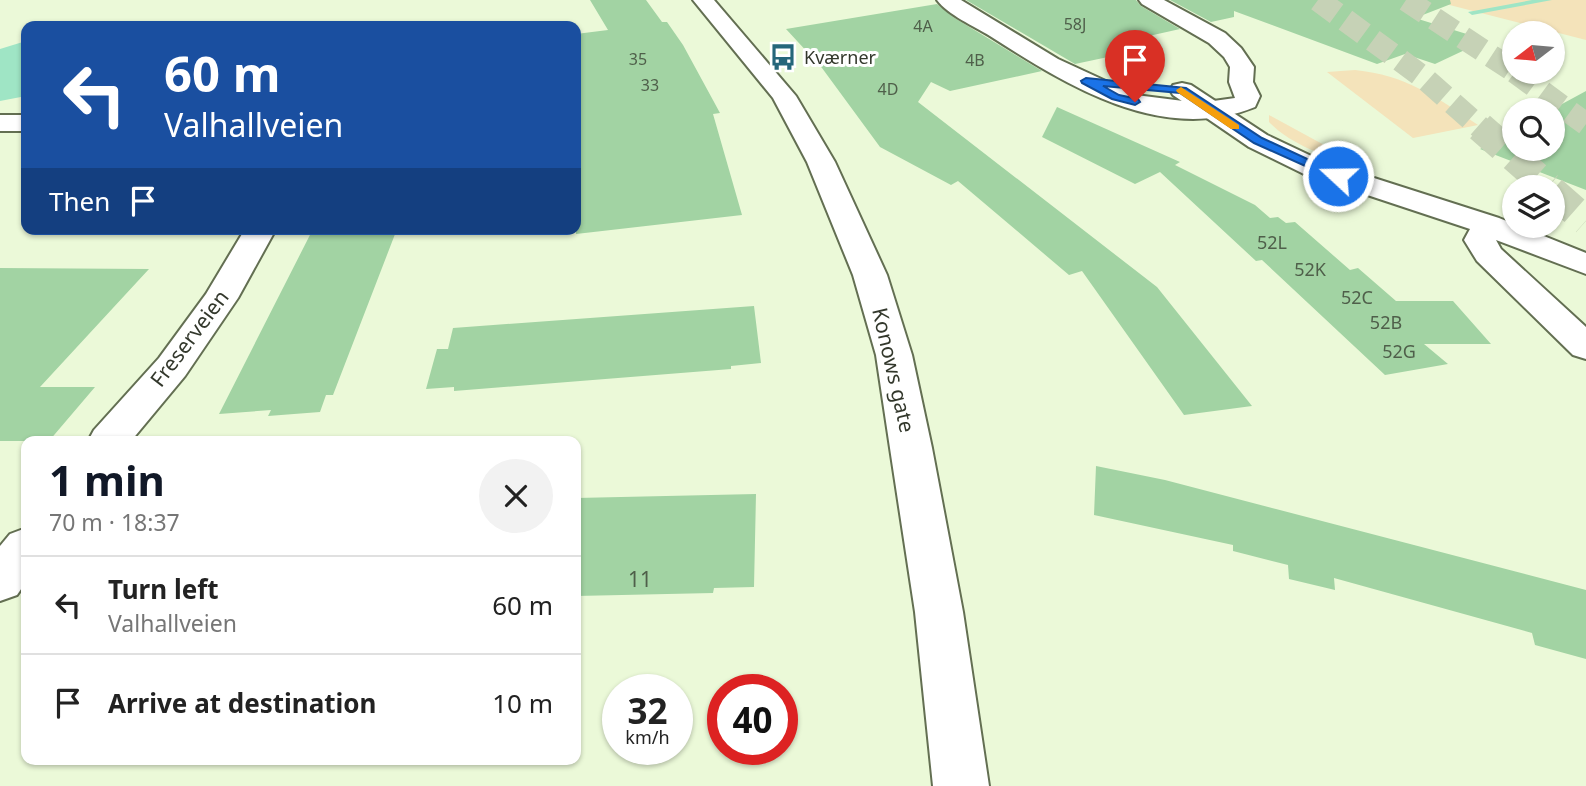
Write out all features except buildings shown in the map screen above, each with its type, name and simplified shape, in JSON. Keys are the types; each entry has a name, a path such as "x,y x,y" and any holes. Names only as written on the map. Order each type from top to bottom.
{"main road":[{"name":"Konows gate","path":"703,0 784,96 831,183 870,275 894,355 911,448 939,611 961,786"},
{"path":"947,0 1086,81 1125,99 1176,109 1209,110 1237,107 1245,102 1248,96 1241,82 1242,67 1233,53 1217,38 1149,0"},
{"path":"1086,81 1182,90 1216,83 1241,82"},
{"path":"1182,90 1258,141 1314,168 1488,225 1586,264"},
{"path":"0,123 21,123"},
{"path":"1488,225 1586,247"},
{"path":"1488,225 1480,240 1488,254 1586,347"},
{"name":"Freserveien","path":"112,436 172,367 221,298 258,235"},
{"path":"0,581 21,554"}],"shaded area":[{"path":"1430,0 1586,0 1586,40 1565,35 1565,21 1512,21"},
{"path":"21,43 21,97 0,101 0,49"},
{"path":"1355,70 1405,82 1478,125 1413,138 1327,72"},
{"path":"1269,115 1359,164 1356,166 1299,144 1269,122"}],"waterway":[{"path":"1472,12 1548,0"}],"tunnel":[{"path":"1318,0 1423,77 1482,129"},
{"path":"1406,0 1502,63"},
{"path":"1531,84 1586,124"},
{"path":"1480,127 1534,175"},
{"path":"1565,202 1586,221"}],"slow traffic":[{"path":"1181,90 1235,127"}],"place":[{"name":"Kværner","path":"783,57"}],"route":[{"path":"1135,102 1116,97 1086,81 1182,90 1258,141 1314,168 1338,176"}]}
